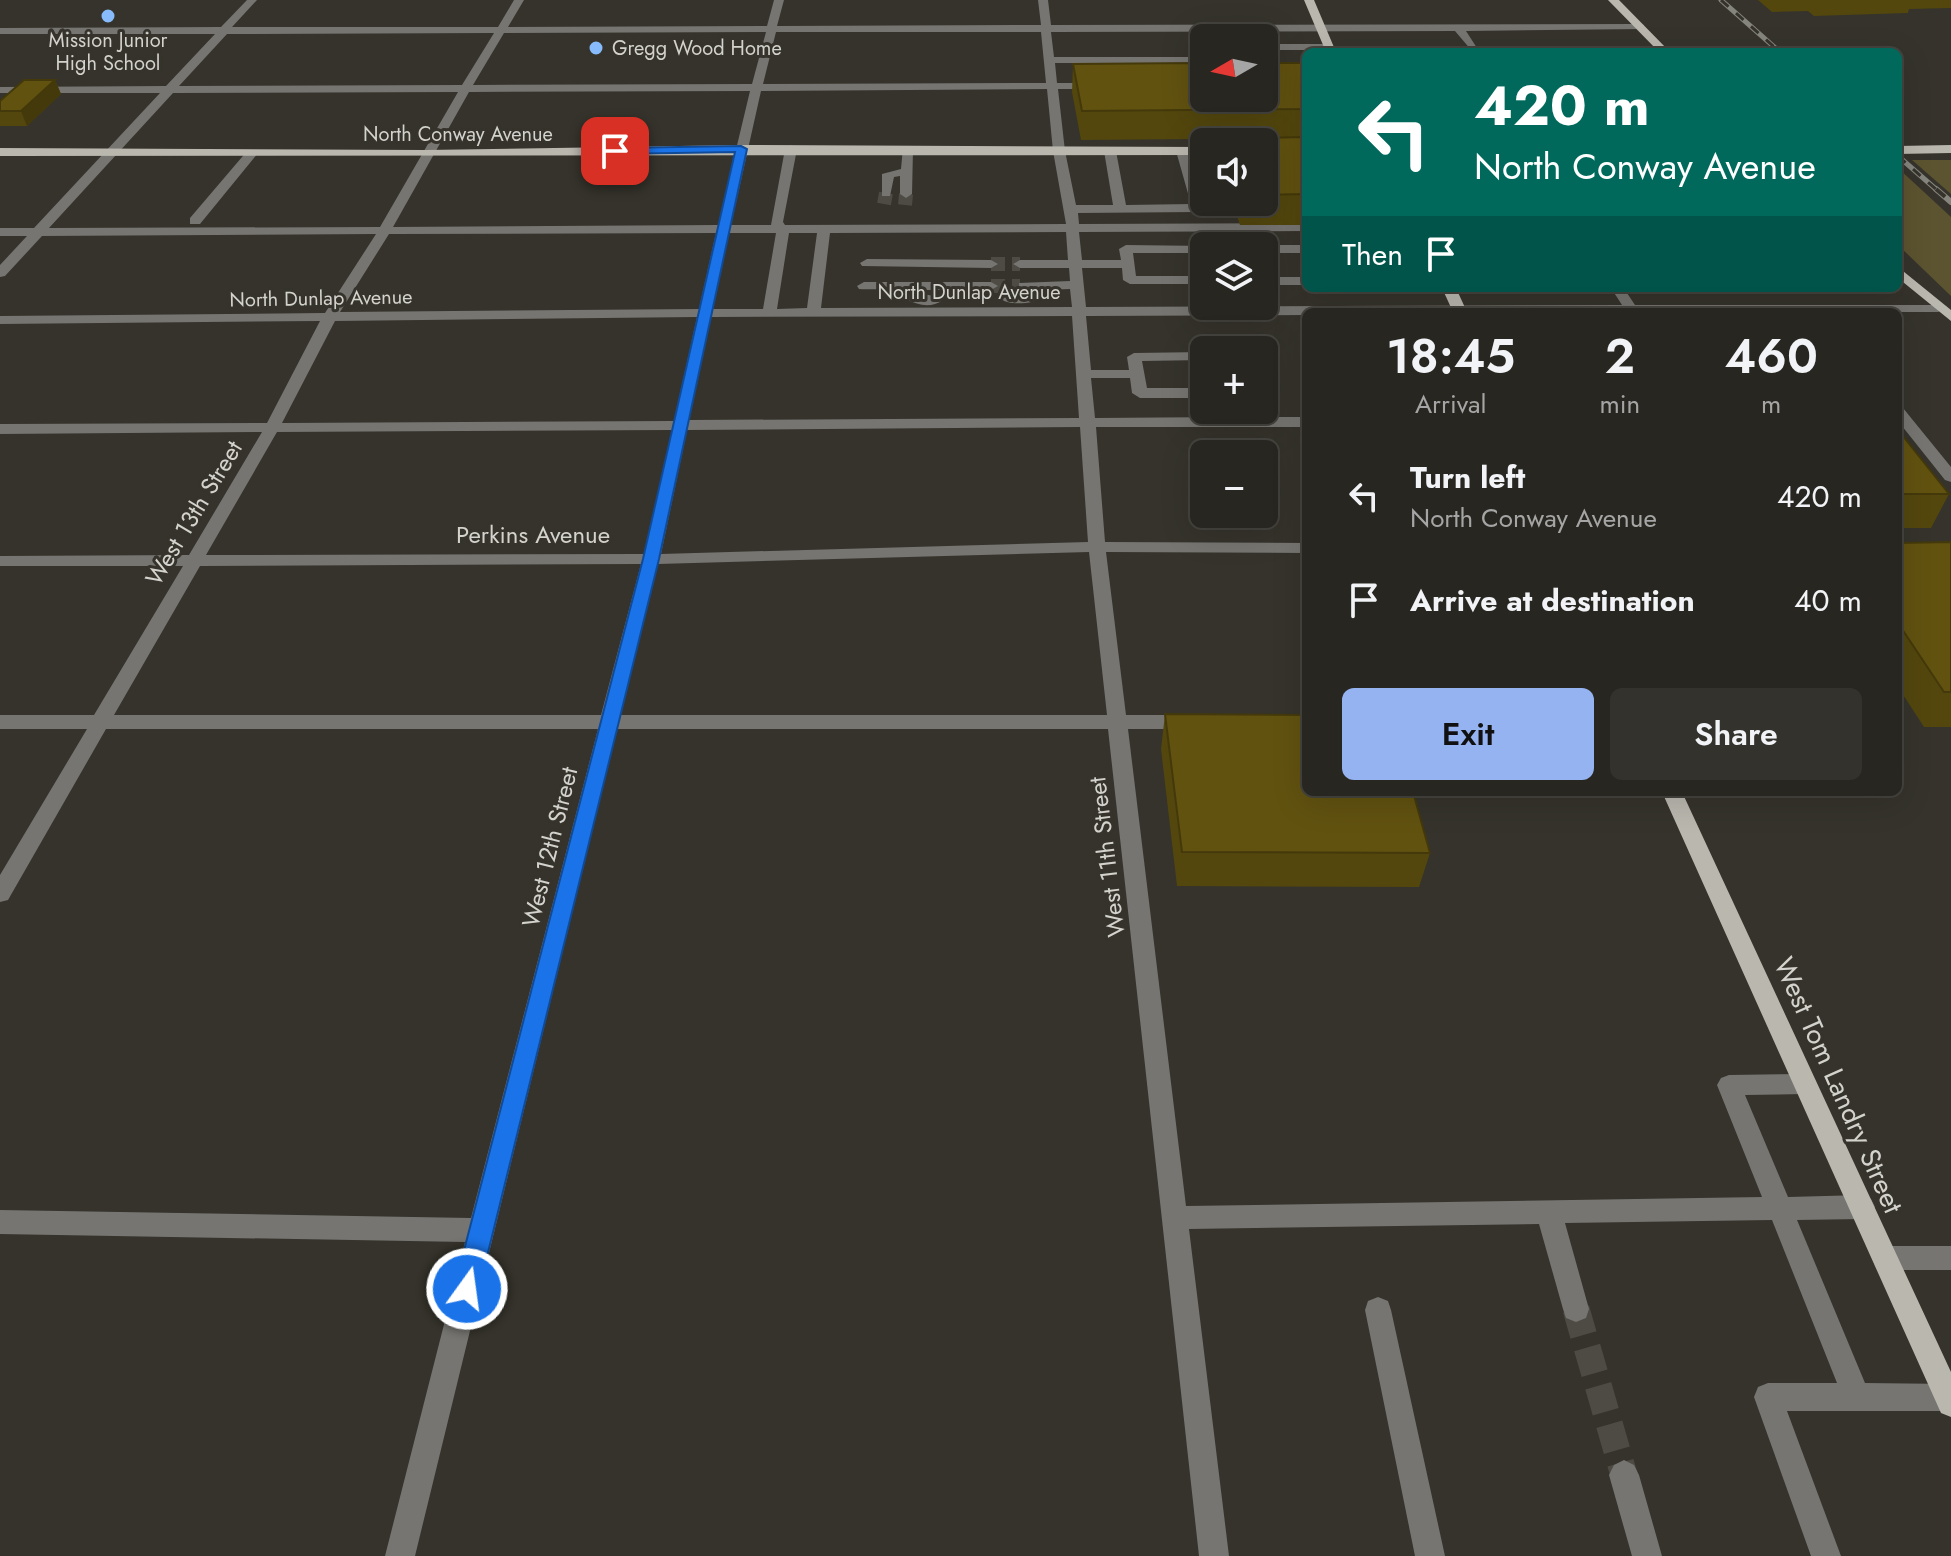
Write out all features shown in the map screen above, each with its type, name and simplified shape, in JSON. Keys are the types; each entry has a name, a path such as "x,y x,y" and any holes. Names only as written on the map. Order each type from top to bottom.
{"main road":[{"path":"1309,0 1329,48"},
{"path":"1613,0 1662,48"},
{"path":"1902,150 1951,149"},
{"name":"North Conway Avenue","path":"0,152 1190,151"},
{"path":"1902,275 1951,317"},
{"name":"West Tom Landry Street","path":"1674,796 1950,1400"}],"street":[{"path":"0,273 252,0"},
{"name":"West 13th Street","path":"0,894 272,428 329,318 385,230 426,154 519,0"},
{"name":"West 12th Street","path":"400,1556 651,559 741,149 779,0"},
{"name":"West 11th Street","path":"1043,0 1059,151 1072,218 1097,547 1214,1556"},
{"path":"0,31 1047,29 1190,34 1322,29 1640,27"},
{"path":"1459,28 1472,48"},
{"path":"1278,48 1302,49"},
{"path":"1049,60 1190,60"},
{"path":"1051,73 1096,73"},
{"path":"1110,73 1190,73"},
{"path":"2,91 1113,86"},
{"path":"783,230 776,223 791,149"},
{"path":"906,194 907,150"},
{"path":"1110,151 1120,208"},
{"path":"1072,218 1120,208 1198,208 1182,151"},
{"path":"195,221 252,153"},
{"path":"886,193 888,174 907,172"},
{"path":"861,312 871,249 904,223 1072,218 1302,227"},
{"path":"769,313 783,230"},
{"path":"814,312 824,230"},
{"path":"0,232 824,230 871,249 991,275 888,286"},
{"path":"871,249 888,286 913,300 1029,299 1036,297 1035,286 1020,275 1077,275"},
{"path":"1190,249 1126,249 1130,280 1190,280"},
{"path":"1278,249 1302,249"},
{"path":"1035,286 1128,264"},
{"path":"1278,281 1302,281"},
{"path":"1813,292 1825,308"},
{"name":"North Dunlap Avenue","path":"1902,309 1938,308"},
{"name":"North Dunlap Avenue","path":"0,320 814,312 1302,312"},
{"path":"1190,356 1134,357 1140,393 1190,393"},
{"path":"1085,374 1137,374"},
{"path":"1902,416 1951,477"},
{"path":"0,429 1088,425 1190,419"},
{"path":"1278,420 1302,422"},
{"name":"Perkins Avenue","path":"0,561 651,559 1097,547 1302,548"},
{"path":"0,722 1212,722"},
{"path":"1805,1084 1729,1085 1857,1397"},
{"path":"1175,1218 1862,1207"},
{"path":"1549,1213 1576,1309"},
{"path":"0,1222 481,1230"},
{"path":"1885,1258 1951,1258"},
{"path":"1378,1310 1430,1556"},
{"path":"1826,1556 1768,1397 1950,1400"},
{"path":"1624,1475 1647,1556"}],"shaded area":[{"path":"1912,160 1951,160 1951,194"},
{"path":"1902,172 1951,217 1951,296 1902,249"}],"building":[{"path":"1190,63 1190,110 1082,111 1073,64"},
{"path":"1278,63 1302,63 1302,109 1278,109"},
{"path":"24,80 55,80 21,111 0,111 0,101"},
{"path":"1302,137 1302,194 1278,195 1278,138"},
{"path":"1902,435 1949,494 1902,494"},
{"path":"1951,542 1951,692 1944,692 1902,629 1902,543"},
{"path":"1165,714 1302,715 1302,796 1414,796 1430,853 1182,852"}],"tunnel":[{"path":"884,204 886,193"},
{"path":"905,205 906,194"},
{"path":"991,264 1020,264"},
{"path":"991,286 1020,286"},
{"path":"1576,1309 1624,1475"}],"railway":[{"path":"1721,0 1775,48"},
{"path":"1902,160 1938,191"},
{"path":"1936,189 1951,202"}],"place":[{"name":"Mission Junior High School","path":"108,16"},
{"name":"Gregg Wood Home","path":"596,48"}],"route":[{"path":"467,1289 651,559 741,149 615,151"}]}
